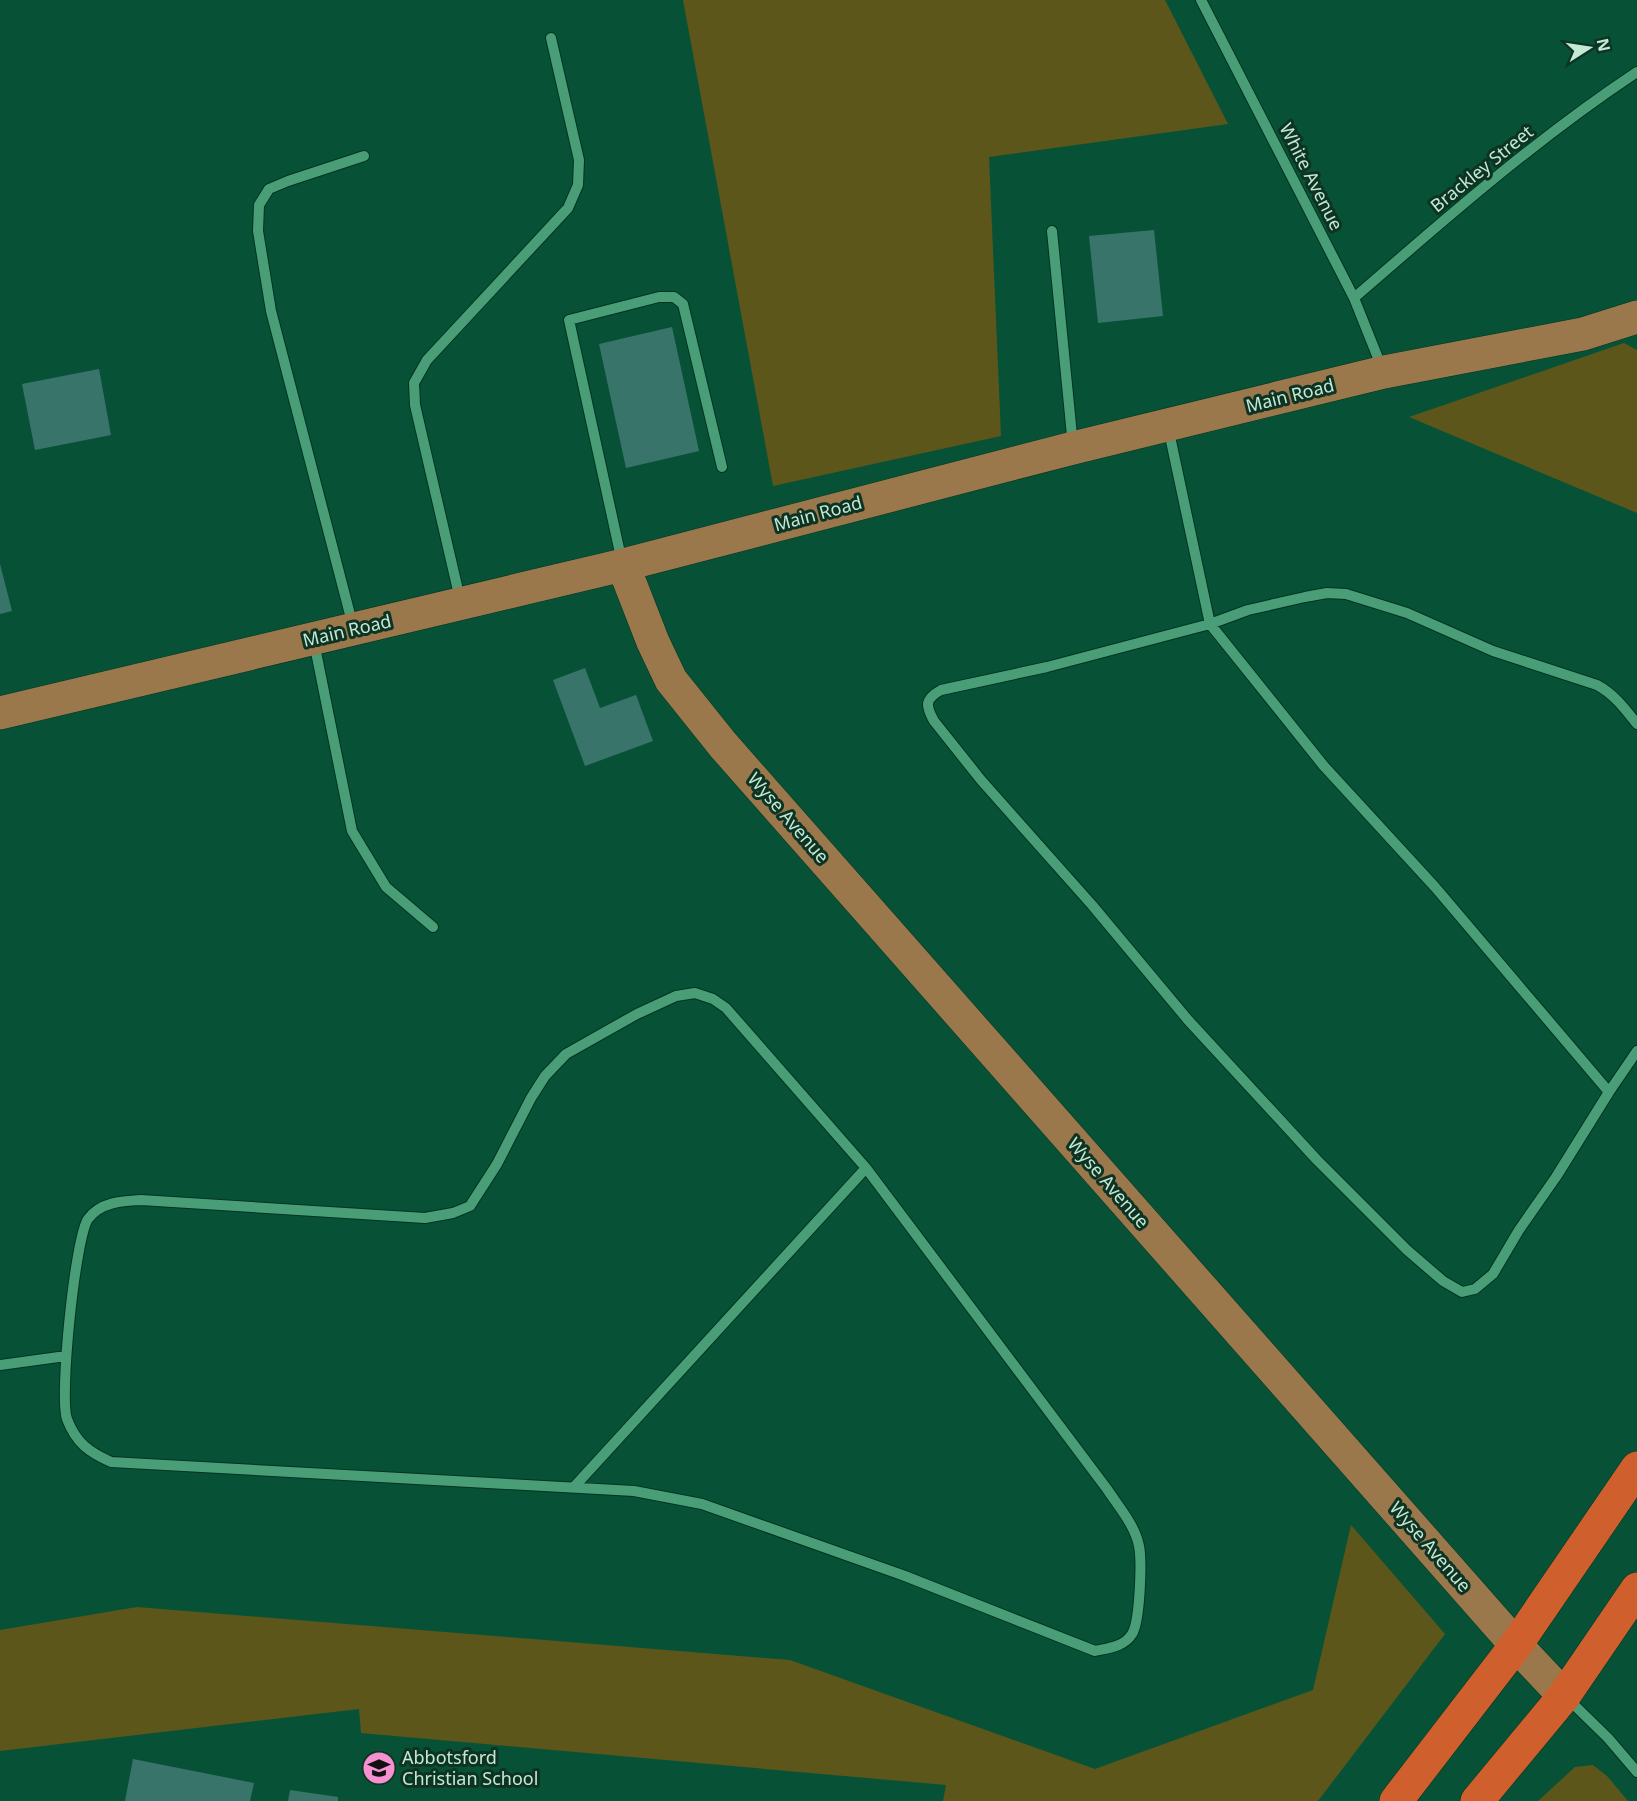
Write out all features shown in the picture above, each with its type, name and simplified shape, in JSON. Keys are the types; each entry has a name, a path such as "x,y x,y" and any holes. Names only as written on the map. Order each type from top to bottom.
{"highway":[{"path":"1396,1801 1516,1645 1637,1468"},
{"path":"1477,1801 1564,1696 1637,1589"}],"main road":[{"name":"Main Road","path":"0,713 623,565 1073,448 1167,427 1384,372 1583,333 1637,317"},
{"name":"Wyse Avenue","path":"623,565 653,642 671,680 723,745 1516,1645 1564,1696"}],"street":[{"name":"White Avenue","path":"1201,0 1354,298 1384,372"},
{"path":"461,603 416,405 414,383 427,360 568,208 578,185 579,160 551,38"},
{"name":"Brackley Street","path":"1354,298 1478,192 1601,96 1637,72"},
{"path":"354,629 271,311 258,231 259,205 269,189 364,156"},
{"path":"1052,231 1073,448"},
{"path":"623,565 569,320 659,297 675,297 683,304 722,467"},
{"path":"1167,427 1210,624 1323,765 1435,887 1609,1092"},
{"path":"1637,724 1619,702 1597,685 1493,651 1407,614 1346,594 1327,593 1248,610 1210,624 1047,667 941,690 931,696 928,702 929,711 981,780 1099,914 1188,1020 1317,1160 1407,1250 1443,1281 1462,1292 1475,1289 1493,1274 1519,1230 1637,1051"},
{"path":"313,639 352,831 386,887 433,927"},
{"path":"695,993 713,999 726,1008 866,1168 1107,1489 1131,1526 1139,1546 1140,1587 1132,1634 1119,1646 1095,1651 905,1576 702,1504 634,1491 111,1462 88,1451 76,1436 66,1416 66,1356 76,1255 87,1220 102,1207 118,1201 141,1200 425,1218 453,1213 470,1206 497,1164 531,1098 545,1076 566,1054 637,1014 676,996 695,993"},
{"path":"574,1487 866,1168"},
{"path":"0,1365 66,1356"},
{"name":"Wyse Avenue","path":"1564,1696 1608,1738 1637,1772"}],"shaded area":[{"path":"683,0 1165,0 1228,124 989,157 1001,436 773,486"},
{"path":"1624,343 1637,350 1637,513 1409,417"},
{"path":"1351,1525 1445,1634 1318,1801 943,1801 946,1785 361,1733 359,1709 0,1751 0,1630 137,1607 790,1660 1095,1769 1313,1690"},
{"path":"1593,1765 1607,1776 1628,1801 1538,1801 1575,1767"}],"building":[{"path":"1154,230 1163,316 1098,323 1089,236"},
{"path":"672,327 699,451 626,468 599,344"},
{"path":"99,369 111,435 35,450 22,384"},
{"path":"0,564 12,611 0,614"},
{"path":"585,668 600,708 636,695 653,741 585,766 553,680"},
{"path":"133,1759 254,1783 250,1801 125,1801"},
{"path":"290,1790 338,1797 338,1801 288,1801"}],"place":[{"name":"Abbotsford Christian School","path":"379,1768"}]}
